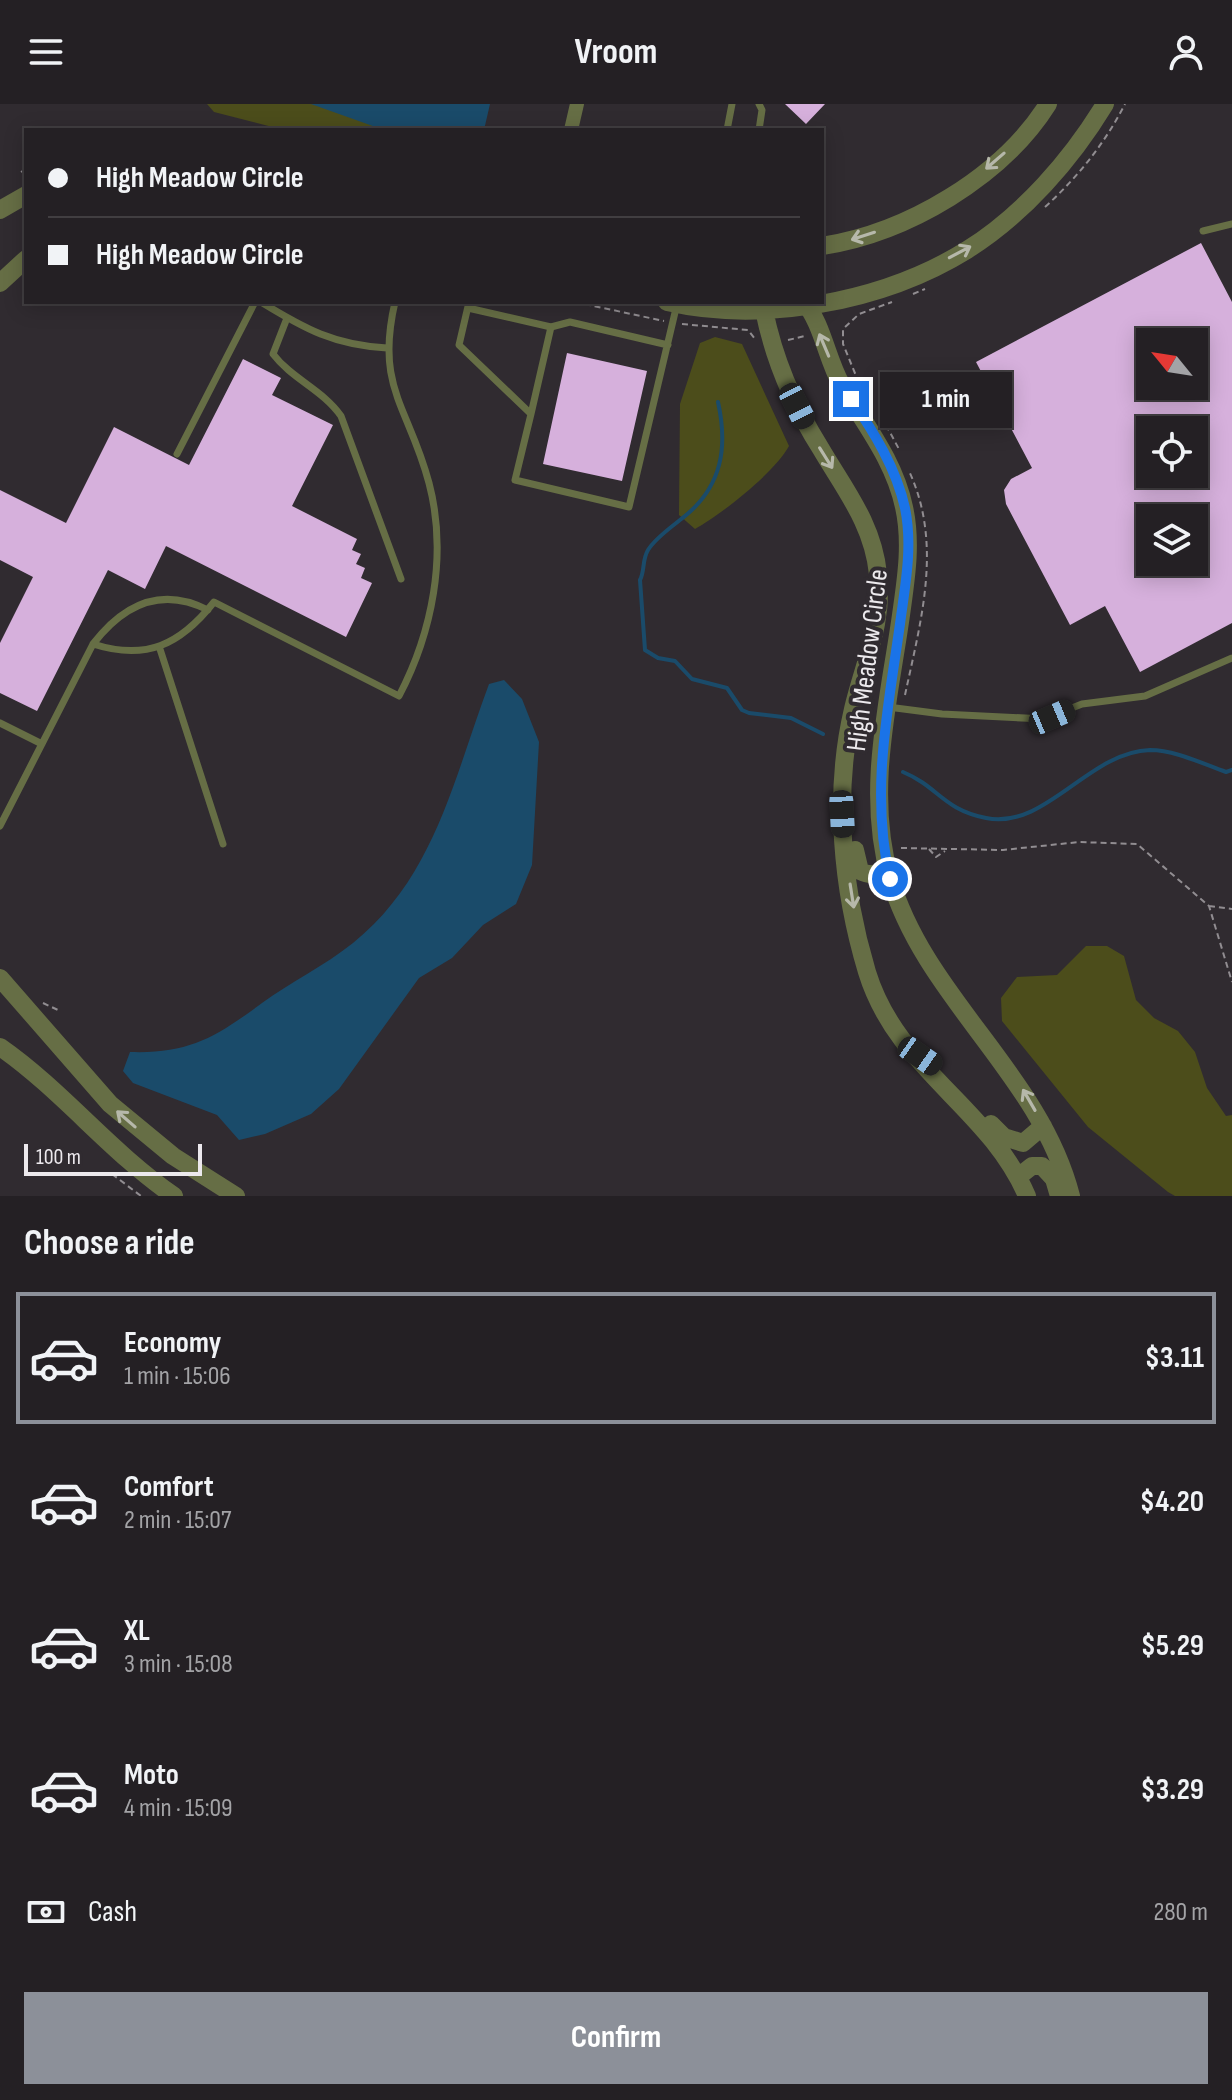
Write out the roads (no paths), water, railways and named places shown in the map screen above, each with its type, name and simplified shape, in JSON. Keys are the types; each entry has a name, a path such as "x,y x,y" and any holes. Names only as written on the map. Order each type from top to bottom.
{"street":[{"path":"571,128 577,104"},
{"path":"824,245 903,223 964,187 1039,119 1048,104"},
{"path":"824,300 889,286 967,250 1061,168 1105,104"},
{"path":"0,210 24,196"},
{"path":"0,283 24,261"},
{"path":"685,304 764,310 805,304"},
{"name":"High Meadow Circle","path":"805,304 841,384 885,455 905,509 908,552 895,708 879,795 887,866 903,915 918,943 1019,1083 1054,1143 1071,1196"},
{"name":"High Meadow Circle","path":"764,310 775,355 797,406 858,507 875,551 879,616 848,735 842,814 855,917 867,972 901,1042 997,1144 1027,1196"},
{"path":"848,735 856,861 860,871 872,875 887,866"},
{"path":"0,978 110,1104 173,1156 236,1196"},
{"path":"901,1042 939,1069 1004,1137 1023,1143 1043,1126"},
{"path":"0,1047 43,1079 118,1154 174,1196"},
{"path":"1018,1177 1032,1166 1042,1166 1054,1179 1059,1196"}],"lane":[{"path":"727,128 732,104"},
{"path":"759,104 762,110 759,128"},
{"path":"1203,231 1232,224"},
{"path":"177,454 254,304"},
{"path":"264,304 287,318 350,346 387,348"},
{"path":"93,644 118,652 139,652 159,646 187,632 214,602 399,696 420,647 433,598 436,527 429,484 390,377 387,348 395,304"},
{"path":"551,327 515,480 629,507 668,345 672,304"},
{"path":"531,414 459,345 469,305 551,327 570,322 668,345"},
{"path":"287,318 273,354 281,364 329,399 341,416 401,579"},
{"path":"0,826 93,644 121,614 164,599 178,598 208,610"},
{"path":"159,646 223,844"},
{"path":"895,708 1044,719 1082,704 1145,696 1232,658"},
{"path":"0,723 42,744"}],"water":[{"path":"311,104 490,104 484,128 378,128"},
{"path":"504,680 522,699 539,742 532,865 516,904 483,925 452,958 419,978 339,1089 311,1114 265,1134 239,1140 217,1115 133,1083 123,1071 130,1052 169,1050 216,1034 342,951 381,917 404,888 439,824 489,684"}],"waterway":[{"path":"718,402 722,450 714,479 697,504 655,541 645,558 640,580 645,650 658,658 675,661 692,679 727,688 742,710 791,718 823,734"},
{"path":"903,772 971,814 1008,819 1028,813 1107,763 1128,754 1160,751 1226,772 1232,770"}]}
